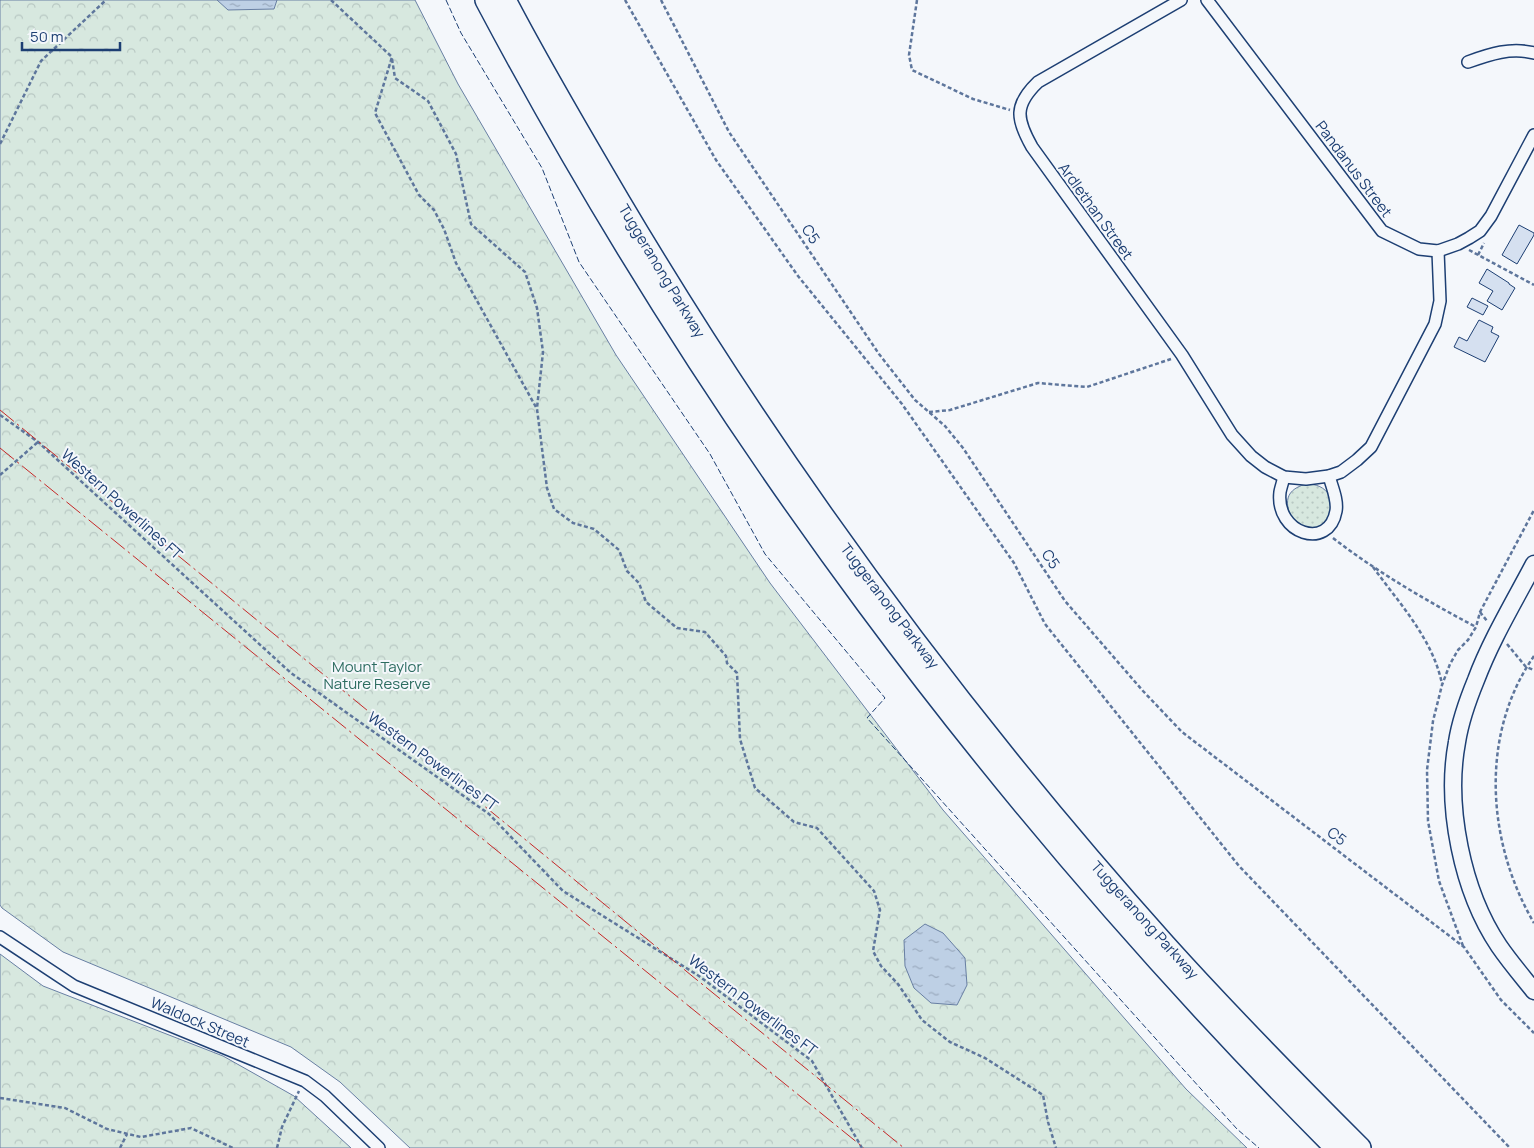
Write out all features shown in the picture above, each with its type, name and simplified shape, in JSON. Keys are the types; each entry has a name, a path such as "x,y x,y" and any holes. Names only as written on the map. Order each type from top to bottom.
{"highway":[{"name":"Tuggeranong Parkway","path":"486,0 518,61 576,162 669,316 745,433 873,614 962,730 1055,843 1137,938 1221,1031 1336,1148"},
{"name":"Tuggeranong Parkway","path":"505,0 568,115 692,322 808,494 894,613 989,737 1165,945 1360,1148"}],"main road":[{"path":"1534,564 1476,680 1457,740 1453,778 1457,825 1465,870 1479,910 1499,946 1534,991"}],"street":[{"path":"1019,112 1021,102 1028,91 1038,82 1181,0"},
{"name":"Pandanus Street","path":"1207,0 1382,231 1419,249 1438,251"},
{"path":"1468,62 1497,52 1512,50 1534,53"},
{"name":"Ardlethan Street","path":"1019,112 1022,127 1032,147 1182,356 1232,435 1251,456 1284,477 1306,479 1329,476 1341,472 1371,447 1426,345 1435,324 1440,301 1438,251"},
{"path":"1438,251 1458,244 1480,231 1491,216 1534,135"},
{"path":"1284,477 1280,492 1281,507 1289,524 1296,530 1304,533 1314,533 1323,530 1332,521 1336,508 1329,476"},
{"name":"Waldock Street","path":"0,937 74,986 305,1081 325,1096 379,1148"}],"path":[{"path":"0,144 41,61 106,0"},
{"path":"331,0 392,57 395,78 428,101 456,154 471,224 525,272 537,308 543,352 537,409 547,488 554,509 573,523 594,529 619,550 627,571 639,583 646,602 677,628 705,632 726,656 727,663 737,673 740,739 755,788 794,822 817,828 874,891 880,910 873,951 881,966 898,984 922,1020 950,1042 986,1058 1043,1095 1048,1122 1056,1148"},
{"path":"625,0 716,160 798,276 902,404 1014,563 1046,624 1239,866 1510,1148"},
{"name":"C5","path":"661,0 729,132 879,354 915,400 945,426 964,448 1065,601 1182,732 1464,947 1501,1000 1534,1033"},
{"path":"917,0 909,56 912,70 973,99 1019,112"},
{"path":"392,57 375,113 419,195 434,210 444,229 456,263 537,409"},
{"path":"1478,255 1534,285"},
{"path":"929,412 950,410 1038,383 1086,387 1182,356"},
{"name":"Western Powerlines FT","path":"0,415 38,442 291,673 489,814 563,890 699,976 812,1061 862,1148"},
{"path":"0,475 38,442"},
{"path":"1480,612 1534,510"},
{"path":"1323,530 1358,557 1476,627"},
{"path":"1372,565 1423,636 1438,668 1442,685"},
{"path":"1534,656 1526,667 1510,700 1497,748 1495,784 1501,841 1506,860 1521,900 1534,923"},
{"path":"1526,667 1534,670"},
{"path":"278,1148 282,1127 296,1094 305,1081"},
{"path":"0,1098 64,1108 107,1129 141,1137 191,1128 233,1148"},
{"path":"120,1148 126,1134"}],"green space":[{"name":"Mount Taylor Nature Reserve","path":"0,0 415,0 458,84 616,355 770,583 943,810 1186,1089 1247,1148 410,1148 340,1082 291,1047 63,952 2,908 0,905"},
{"path":"1306,484 1320,487 1330,496 1332,516 1317,530 1294,525 1289,512 1289,495 1298,487"},
{"path":"0,954 43,986 223,1056 294,1096 351,1148 0,1148"}],"water":[{"path":"217,0 277,0 274,9 228,10"},
{"path":"925,924 943,933 965,958 967,985 957,1005 931,1003 914,988 905,966 904,940"}],"building":[{"path":"1519,225 1534,233 1534,235 1517,264 1502,255"},
{"path":"1487,269 1515,288 1502,310 1487,301 1493,291 1479,283"},
{"path":"1472,298 1488,306 1483,315 1467,307"},
{"path":"1479,320 1493,327 1491,332 1499,336 1485,362 1454,347 1459,337 1467,341"}],"fence":[{"path":"446,0 461,33 542,168 579,262 710,454 765,554 885,698 867,718 1237,1129 1259,1148"}],"power":[{"path":"0,410 904,1148"},
{"path":"0,448 864,1148"}]}
